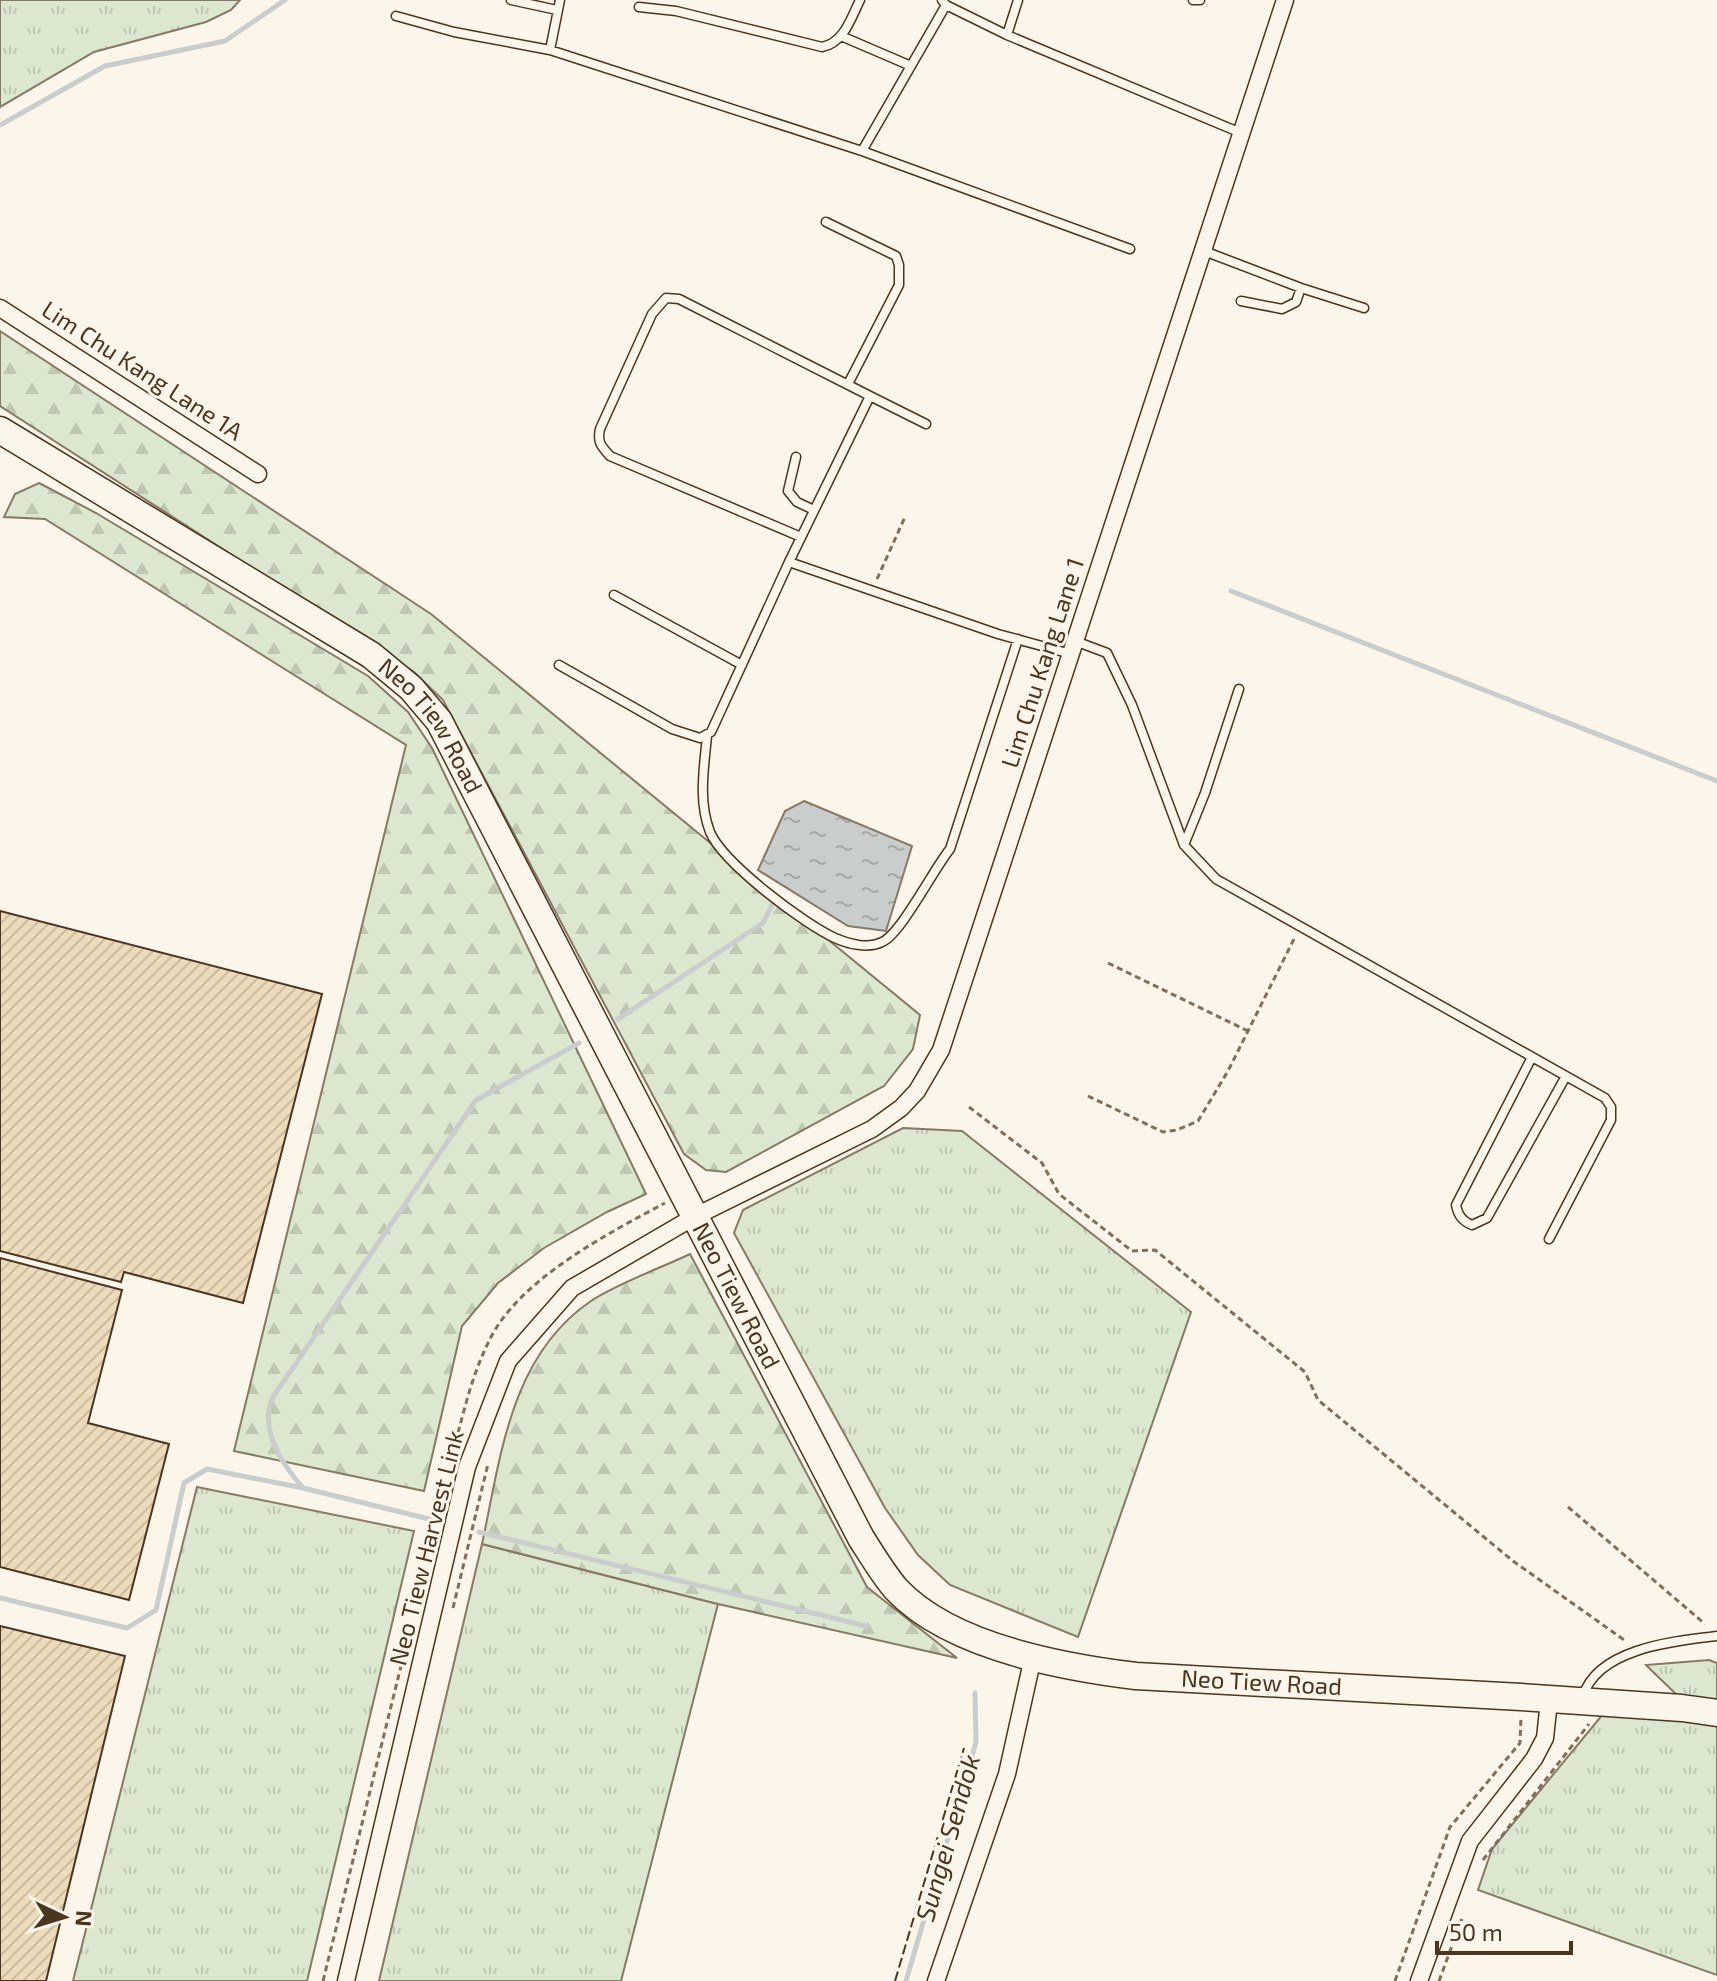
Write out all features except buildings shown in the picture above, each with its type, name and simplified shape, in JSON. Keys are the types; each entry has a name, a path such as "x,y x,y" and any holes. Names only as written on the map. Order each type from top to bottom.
{"main road":[{"name":"Neo Tiew Road","path":"0,430 371,655 411,688 439,721 861,1538 896,1588 922,1612 976,1639 1079,1669 1136,1676 1682,1708 1717,1713"}],"street":[{"name":"Lim Chu Kang Lane 1","path":"694,1217 872,1129 901,1108 917,1091 941,1050 1285,0"},
{"name":"Lim Chu Kang Lane 1A","path":"0,308 258,474"},
{"name":"Neo Tiew Harvest Link","path":"346,1981 467,1467 508,1361 572,1288 694,1217"},
{"path":"936,1981 1007,1774 1033,1657"},
{"path":"1419,1981 1470,1841 1534,1759 1545,1738 1549,1701"}],"lane":[{"path":"511,0 558,5 550,50"},
{"path":"668,11 671,0"},
{"path":"639,7 822,47 831,45 841,36 860,0"},
{"path":"1007,35 1018,0"},
{"path":"1193,0 1200,0"},
{"path":"862,151 944,2 1007,35 1241,133"},
{"path":"396,16 454,32 550,50 862,151 1130,249"},
{"path":"841,36 911,66"},
{"path":"826,222 896,256 899,265 899,285 848,384"},
{"path":"1203,250 1301,288 1364,308"},
{"path":"1241,301 1282,309 1296,302 1301,288"},
{"path":"801,537 610,456 598,439 652,314 666,298 679,299 926,424"},
{"path":"559,665 672,729 700,738 707,736 870,396"},
{"path":"796,457 788,491 797,502 814,510"},
{"path":"789,562 1018,639 1107,653 1132,705 1184,845 1216,879 1605,1098 1612,1113 1611,1120 1549,1239"},
{"path":"614,595 742,665"},
{"path":"707,736 702,788 705,811 710,832 728,859 764,890 834,938 855,944 880,943 892,937 933,870 950,849 1018,639"},
{"path":"1184,845 1205,793 1239,689"},
{"path":"1532,1057 1456,1205 1457,1213 1465,1222 1472,1225 1487,1218 1566,1076"},
{"path":"1591,1703 1587,1682 1595,1674 1638,1650 1717,1636"}],"path":[{"path":"872,590 905,517"},
{"path":"1088,1096 1163,1132 1198,1121 1300,927"},
{"path":"1108,963 1248,1031"},
{"path":"969,1107 1042,1163 1059,1194 1132,1251 1155,1250 1305,1372 1318,1400 1513,1561 1638,1650"},
{"path":"452,1611 488,1461"},
{"path":"1568,1507 1706,1625"},
{"path":"1483,1860 1580,1737 1591,1703"},
{"path":"1439,1981 1463,1914"}],"green space":[{"path":"0,0 240,0 231,10 206,22 94,52 0,107"},
{"path":"0,331 431,614 920,1015 913,1049 884,1086 726,1172 706,1170 684,1154 443,700 414,672 0,406"},
{"path":"39,483 96,513 368,676 408,712 432,748 646,1194 544,1248 498,1283 462,1326 424,1491 234,1451 406,745 45,519 4,517 15,494"},
{"path":"903,1128 962,1131 1191,1312 1078,1637 950,1585 918,1555 885,1508 734,1233 743,1210"},
{"path":"690,1254 867,1587 957,1658 718,1604 482,1544 513,1410 542,1350 564,1324 591,1301"},
{"path":"197,1487 414,1531 307,1981 73,1981"},
{"path":"482,1544 718,1604 621,1981 379,1981"},
{"path":"1709,1660 1717,1663 1717,1702 1680,1698 1646,1665"},
{"path":"1603,1714 1704,1721 1717,1725 1717,1975 1478,1890 1492,1849"}],"water":[{"path":"804,801 912,846 886,931 848,926 758,870 785,811"}],"waterway":[{"path":"0,125 105,66 225,41 285,0"},
{"path":"1231,591 1717,781"},
{"path":"618,1019 763,923 774,901"},
{"path":"303,1488 280,1457 270,1434 268,1421 273,1397 476,1100 579,1043"},
{"path":"0,1598 127,1628 156,1610 184,1483 207,1469 303,1488 433,1520"},
{"path":"479,1532 866,1626"},
{"name":"Sungei Sendok","path":"906,1981 976,1742 975,1693"}],"fence":[{"path":"895,1981 964,1748"}]}
